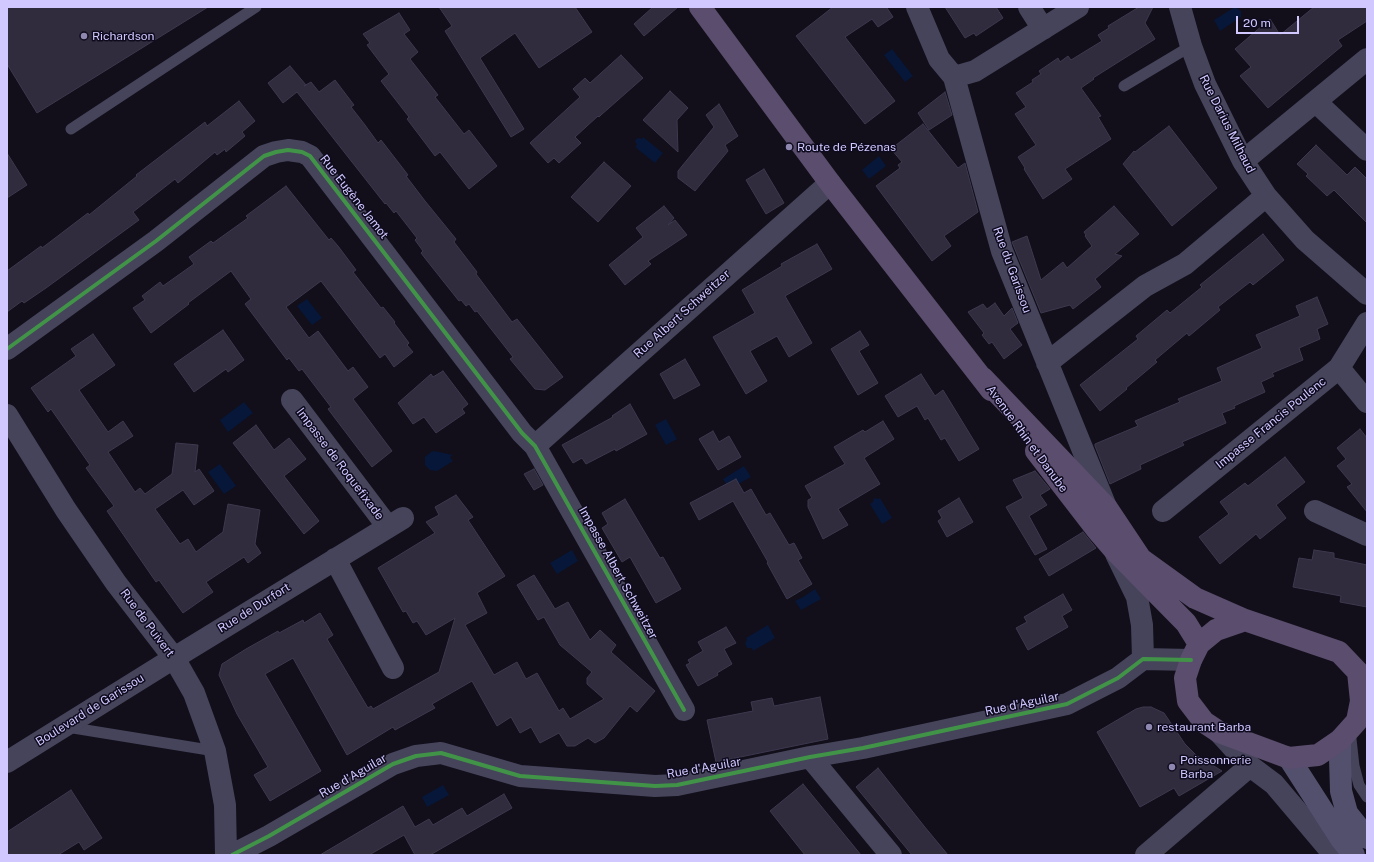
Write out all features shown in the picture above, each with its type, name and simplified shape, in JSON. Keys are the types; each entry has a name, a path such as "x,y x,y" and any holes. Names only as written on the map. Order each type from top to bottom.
{"main road":[{"path":"700,7 830,183 983,378"},
{"name":"Avenue Rhin et Danube","path":"983,378 1107,508 1141,559 1195,598 1245,620"},
{"name":"Avenue Rhin et Danube","path":"983,378 1062,486 1116,552 1186,623 1192,634 1192,660"},
{"path":"1354,727 1318,755 1288,758 1220,732 1204,722 1188,701 1192,660 1216,630 1245,620 1339,652 1362,672 1361,701 1354,727 1340,758 1341,791 1347,813 1367,838"},
{"path":"1288,758 1337,849"}],"street":[{"name":"Rue du Garissou","path":"917,7 939,59 954,77 1002,251 1107,508"},
{"path":"1029,7 1043,29"},
{"path":"954,77 975,72 1078,7"},
{"name":"Rue Darius Milhaud","path":"1180,7 1191,46 1205,84 1243,161 1266,196 1305,240 1367,294"},
{"path":"1243,161 1367,59"},
{"path":"1316,102 1367,150"},
{"name":"Rue Eugène Jamot","path":"7,349 156,241 264,156 288,150 302,152 310,156 517,426 535,446"},
{"name":"Rue Albert Schweitzer","path":"535,446 830,183"},
{"path":"1047,363 1145,286 1185,264 1266,196"},
{"name":"Impasse Francis Poulenc","path":"1163,511 1339,368 1367,323"},
{"path":"1339,368 1367,402"},
{"name":"Impasse de Roquefixade","path":"292,400 396,523"},
{"name":"Rue de Puivert","path":"7,415 66,510 116,583 174,658 194,693 215,751 225,805 226,855"},
{"name":"Impasse Albert Schweitzer","path":"535,446 684,710"},
{"path":"1315,511 1367,535"},
{"name":"Rue de Durfort","path":"174,658 396,523"},
{"path":"1116,552 1137,597 1142,625 1143,659 1192,660"},
{"path":"335,559 393,668"},
{"name":"Boulevard de Garissou","path":"7,762 174,658"},
{"name":"Rue d'Aguilar","path":"232,855 269,836 393,764 416,756 441,753 520,776 654,786 677,785 810,757 863,748 1067,704 1118,678 1143,659"},
{"name":"Rue d'Aguilar","path":"1118,678 1192,660"},
{"path":"1220,732 1250,766 1274,784 1337,849"},
{"path":"810,757 891,855"},
{"path":"1146,855 1250,766"}],"lane":[{"path":"71,129 256,7"},
{"path":"1124,86 1191,46"},
{"path":"64,726 215,751"},
{"path":"1354,727 1354,766 1359,785 1367,798"}],"water":[{"path":"1235,7 1241,11 1241,17 1220,31 1214,20"},
{"path":"892,49 913,76 905,82 884,55"},
{"path":"643,137 663,153 655,163 635,147 637,145 635,141 636,139 642,139"},
{"path":"879,156 886,166 869,179 862,170"},
{"path":"307,299 322,318 312,325 297,306"},
{"path":"244,402 253,413 228,432 220,420"},
{"path":"666,419 677,439 666,445 655,425"},
{"path":"434,451 453,455 450,458 453,461 437,471 430,470 425,465 425,457"},
{"path":"220,464 236,486 224,494 208,472"},
{"path":"744,466 751,477 729,489 723,479"},
{"path":"874,498 880,498 892,518 882,524 870,504 873,502"},
{"path":"572,550 578,561 557,574 550,563"},
{"path":"815,589 821,599 801,610 795,601"},
{"path":"768,625 775,638 753,651 752,648 747,648 745,643 747,640 746,638"},
{"path":"443,785 449,795 427,807 422,797"}],"building":[{"name":"Richardson","path":"7,7 208,7 37,113 7,64"},
{"path":"439,7 575,7 592,32 539,68 515,33 480,58 524,129 511,137 445,31 452,26"},
{"path":"653,7 678,7 644,36 634,24"},
{"path":"833,7 889,7 887,8 893,17 878,27 872,19 845,37 895,101 865,124 796,36"},
{"path":"945,7 996,7 1003,18 976,36 974,33 965,38"},
{"path":"1139,7 1153,7 1145,23 1155,39 1093,78 1094,79 1081,88 1101,116 1098,117 1111,139 1065,169 1072,179 1043,199 1018,157 1036,145 1015,114 1026,107 1016,93 1033,82 1032,80 1041,74 1039,71 1058,58 1060,62 1068,56 1071,60 1102,41 1098,35 1109,28 1108,26"},
{"path":"1314,7 1367,7 1367,21 1338,40 1342,46 1268,108 1240,76 1251,67 1235,49 1270,19 1280,35"},
{"path":"399,13 410,30 404,34 418,52 410,59 438,95 435,97 464,134 469,130 497,166 469,189 440,152 435,156 407,119 409,117 381,81 389,74 367,45 370,43 363,34"},
{"path":"621,55 643,78 575,137 581,143 559,163 554,158 548,163 530,143 580,97 573,89 585,78 590,83"},
{"path":"290,66 306,85 311,82 319,92 335,80 354,105 351,107 378,143 381,140 408,175 406,176 456,239 454,242 512,322 517,319 563,377 545,390 535,389 510,359 513,357 477,311 475,312 469,304 466,306 461,300 459,301 421,253 423,251 415,240 417,238 396,211 394,213 386,203 385,204 297,92 283,103 268,83"},
{"path":"670,91 688,108 677,120 678,152 643,120"},
{"path":"945,92 952,115 929,130 918,113"},
{"path":"239,101 255,121 242,132 245,136 226,152 225,149 217,155 215,152 178,183 175,179 133,212 139,220 46,288 24,303 22,301 7,312 7,271 41,246 42,248 88,213 89,215 137,176 136,175 205,122 207,126"},
{"path":"719,104 738,136 725,145 728,151 695,191 678,178 678,171 714,127 706,115"},
{"path":"923,124 958,168 965,163 978,212 944,236 951,246 932,261 876,186 900,168 898,165 902,162 891,149"},
{"path":"1169,126 1217,188 1172,226 1123,164 1134,151 1135,152"},
{"path":"1316,145 1347,175 1355,167 1367,179 1367,223 1334,190 1327,196 1306,176 1308,174 1297,164"},
{"path":"7,153 27,185 7,198"},
{"path":"604,162 631,186 598,222 571,197"},
{"path":"764,169 784,203 766,214 746,180"},
{"path":"286,186 329,240 331,238 338,246 356,270 353,272 381,308 383,307 395,322 394,323 409,343 407,345 413,352 394,367 385,354 380,358 321,281 286,307 309,338 318,331 348,371 353,367 368,387 353,399 392,451 372,467 328,409 331,407 302,369 299,371 289,358 287,360 245,304 251,299 231,271 151,333 133,308 145,300 142,296 160,282 163,286 194,264 189,257 211,241 213,243 248,218 246,216"},
{"path":"664,206 674,218 668,225 675,220 687,235 648,261 651,264 625,285 609,265 643,237 636,228"},
{"path":"1114,206 1139,234 1115,254 1122,256 1095,279 1101,287 1073,309 1070,305 1041,313 1012,242 1027,236 1041,280 1063,262 1067,268 1092,246 1084,232"},
{"path":"1263,234 1284,260 1253,285 1250,282 1218,307 1220,310 1189,336 1187,333 1155,360 1157,362 1126,388 1127,389 1100,411 1080,385 1138,339 1136,336 1167,310 1170,313 1202,287 1200,285"},
{"path":"817,244 832,269 785,296 812,343 789,357 777,336 750,351 767,381 746,394 713,337 755,313 742,290 782,266 781,264"},
{"path":"1317,297 1328,324 1317,329 1320,339 1299,348 1303,360 1272,373 1274,376 1261,382 1265,392 1234,406 1235,408 1222,413 1226,423 1182,442 1184,445 1140,465 1141,469 1110,484 1095,444 1138,426 1135,421 1180,402 1178,399 1222,381 1217,368 1262,348 1256,335 1300,316 1296,306"},
{"path":"995,303 1004,316 1012,308 1018,323 1010,329 1022,345 1004,359 992,342 989,344 982,335 984,333 968,312 983,304 987,309"},
{"path":"223,330 244,360 228,372 226,369 194,392 174,364"},
{"path":"860,331 869,345 859,351 878,383 858,395 831,349"},
{"path":"93,334 115,365 79,390 108,432 123,421 133,436 108,452 135,492 140,488 145,494 172,474 176,443 198,445 195,472 199,469 214,491 194,505 183,490 155,509 180,544 188,539 196,552 223,532 228,504 260,510 255,544 261,553 248,563 244,557 206,582 213,592 183,613 159,580 156,582 107,511 114,506 86,468 90,465 51,409 48,412 31,388 76,356 71,349"},
{"path":"685,359 700,385 674,399 660,374"},
{"path":"443,371 468,404 462,409 465,413 436,433 424,417 413,424 398,403 431,374 433,377"},
{"path":"921,374 935,396 943,390 979,449 959,461 945,438 941,440 928,418 925,420 917,406 898,417 885,396"},
{"path":"630,404 647,434 616,451 615,449 586,464 582,458 573,463 562,445 613,417 612,416"},
{"path":"883,421 894,439 864,458 880,484 838,509 848,525 823,539 808,507 808,500 812,498 805,486 845,464 834,447 863,430 865,432"},
{"path":"256,425 274,450 289,438 306,459 284,476 319,521 304,534 233,443"},
{"path":"1360,429 1367,438 1367,512 1347,487 1352,484 1337,466 1346,459 1337,448"},
{"path":"713,431 719,442 729,436 741,457 718,470 699,439"},
{"path":"1285,457 1305,482 1276,505 1286,518 1260,539 1256,534 1220,564 1199,537 1229,514 1220,502 1245,483 1248,486"},
{"path":"534,469 543,485 534,490 524,474"},
{"path":"1035,471 1050,489 1040,495 1047,505 1029,516 1047,549 1035,555 1006,507 1023,498 1013,480"},
{"path":"736,479 744,493 751,489 766,515 770,513 789,545 794,543 802,558 798,560 812,584 787,599 767,563 768,562 733,501 699,520 690,503"},
{"path":"456,495 473,517 468,520 505,576 477,593 487,613 465,625 494,675 517,662 526,679 537,673 559,711 563,708 570,719 604,699 587,684 587,678 592,672 560,645 544,617 538,620 517,585 534,575 555,609 568,602 590,640 600,630 616,645 611,652 655,691 637,712 630,706 604,738 595,743 588,738 575,746 567,746 559,733 540,743 531,727 520,733 511,717 497,726 472,681 432,704 435,708 395,730 393,727 347,755 293,658 265,674 321,771 270,801 254,775 268,767 237,714 219,675 222,664 278,631 279,633 303,620 304,623 320,613 333,635 327,639 368,708 371,706 373,709 439,672 455,618 426,635 417,621 413,623 406,611 403,612 378,568 435,533 426,522 439,515 435,507"},
{"path":"959,498 973,522 947,537 938,521 942,518 938,511"},
{"path":"625,499 660,558 663,557 681,589 656,603 630,557 622,562 602,528 608,524 602,513"},
{"path":"1083,532 1096,548 1049,576 1039,559"},
{"path":"1314,550 1334,553 1334,558 1367,565 1367,607 1340,602 1341,596 1293,587 1299,558 1312,560"},
{"path":"1063,594 1072,610 1062,616 1068,627 1028,650 1016,628 1027,622 1024,617"},
{"path":"726,627 736,643 724,649 732,664 717,673 718,675 698,686 686,665 690,663 688,660 703,651 698,642"},
{"path":"820,697 828,739 716,762 707,720 753,711 751,702 772,698 774,706"},
{"path":"1151,707 1164,713 1185,744 1196,755 1222,771 1179,796 1174,788 1140,807 1097,732 1136,709"},
{"path":"878,768 948,855 912,855 856,787"},
{"path":"803,784 861,855 805,855 770,811"},
{"path":"71,790 102,838 84,850 79,842 58,855 7,855 7,832"},
{"path":"504,794 512,808 430,855 415,855 404,835 369,855 320,855 403,806 415,827 429,819 433,825 462,808 467,816"}],"cycle path":[{"path":"7,349 156,241 264,156 288,150 302,152 310,156 522,433 535,446 684,710"},
{"path":"232,855 269,836 393,764 416,756 441,753 520,776 655,786 677,785 810,757 863,748 1067,704 1118,678 1143,659 1191,660"}],"place":[{"name":"Richardson","path":"84,36"},
{"name":"Route de Pézenas","path":"789,147"},
{"name":"restaurant Barba","path":"1149,727"},
{"name":"Poissonnerie Barba","path":"1172,767"}]}
